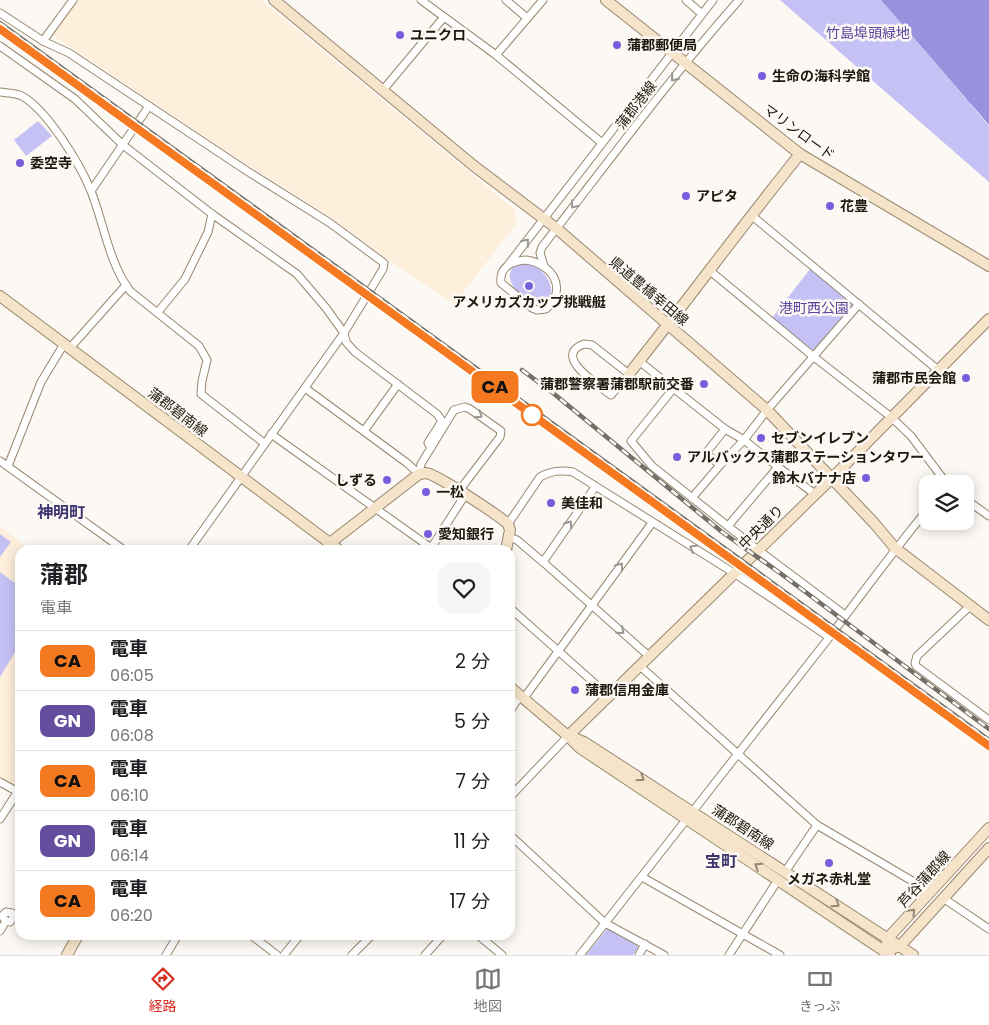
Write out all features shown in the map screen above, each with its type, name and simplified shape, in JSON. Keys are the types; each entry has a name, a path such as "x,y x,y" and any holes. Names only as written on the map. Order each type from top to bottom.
{"main road":[{"name":"県道豊橋幸田線","path":"274,0 474,166 556,228 767,410 874,523 895,548 989,620"},
{"name":"マリンロード","path":"606,0 800,154 989,266"},
{"path":"629,374 800,154"},
{"name":"蒲郡碧南線","path":"0,296 240,476 326,545"},
{"name":"中央通り","path":"568,736 832,478 989,319"},
{"path":"331,545 418,474 425,473 433,475 502,518 508,524 510,530 508,545"},
{"name":"蒲郡碧南線","path":"515,691 580,748 685,819 900,946"},
{"name":"蒲郡碧南線","path":"568,736 584,742 693,811 886,954"},
{"name":"芦谷蒲郡線","path":"888,938 989,828"},
{"name":"芦谷蒲郡線","path":"886,954 900,946 943,898 987,854"},
{"path":"886,954 888,938"},
{"path":"67,955 75,940"},
{"path":"900,946 913,955"}],"street":[{"path":"43,41 73,0"},
{"path":"421,0 496,56 602,143"},
{"path":"506,0 527,18"},
{"path":"496,56 543,0"},
{"path":"686,0 702,14"},
{"name":"蒲郡港線","path":"508,265 713,0"},
{"name":"蒲郡港線","path":"544,266 540,253 556,228 686,63 739,0"},
{"path":"0,13 43,41 69,52 330,223 384,263 383,269 344,333 192,545"},
{"path":"383,90 444,17"},
{"path":"0,46 75,99 123,145 212,214 297,274 320,300 344,333 346,342 355,352 437,414 442,421 428,443 431,448"},
{"path":"0,92 21,95 36,106 63,140 91,191 116,265 126,285 130,291 199,346 207,360 201,394 264,443"},
{"path":"91,191 149,106"},
{"path":"158,312 185,279 208,232 212,214"},
{"path":"751,215 938,370"},
{"path":"515,261 534,261 544,266 554,277 557,293 548,308 543,310 537,310 527,305 501,283 502,274 508,265 515,261"},
{"path":"709,270 814,357 891,417 911,436 940,475"},
{"path":"8,466 41,382 67,346 126,285"},
{"path":"692,498 860,304"},
{"path":"584,344 592,345 629,374 611,395 576,367 572,359 574,352 578,346 584,344"},
{"path":"639,361 725,429 744,440 815,494"},
{"path":"364,430 398,384"},
{"path":"305,388 408,463 418,474"},
{"path":"673,389 631,441 652,466 758,550 845,615"},
{"path":"418,474 421,464 454,410 459,408 470,409 501,431 500,438 462,493 434,545"},
{"path":"720,465 706,453 725,429"},
{"path":"271,434 426,545"},
{"path":"0,461 117,545"},
{"path":"728,526 778,467"},
{"path":"508,524 540,477 547,473 573,472 734,573 829,637"},
{"path":"543,562 595,487"},
{"path":"974,505 989,516"},
{"path":"580,955 829,637 895,548 919,520"},
{"path":"515,705 652,523"},
{"path":"510,537 517,540 543,562 650,657"},
{"path":"970,606 918,656 915,663 916,666 989,720"},
{"path":"515,612 610,697"},
{"path":"640,666 816,825 930,892"},
{"name":"中央通り","path":"515,793 568,736"},
{"path":"0,782 15,789"},
{"path":"0,819 15,797"},
{"path":"729,955 816,825"},
{"path":"515,840 605,923 664,955"},
{"path":"642,877 780,955"},
{"path":"943,898 989,929"},
{"path":"0,931 6,922"},
{"path":"166,955 175,940"},
{"path":"258,940 277,955"},
{"path":"284,955 296,940"},
{"path":"352,955 367,940"},
{"path":"425,955 438,940"},
{"path":"484,940 502,955"},
{"path":"639,955 646,944"}],"shaded area":[{"path":"76,0 261,0 515,210 517,223 454,304 397,266 329,216 218,146 51,34"},
{"path":"881,0 989,0 989,125"},
{"path":"0,526 24,545 15,545 15,786 0,782"}],"green space":[{"name":"竹島埠頭緑地","path":"780,0 881,0 967,100 981,87 989,87 970,104 989,126 989,182"},
{"path":"38,121 52,136 26,156 14,140"},
{"path":"526,263 542,271 547,278 551,291 550,297 546,301 539,303 531,301 517,291 512,284 511,271 516,266"},
{"name":"港町西公園","path":"810,269 853,305 814,351 772,318"},
{"path":"0,534 11,542 0,557"},
{"path":"0,572 15,583 15,652 0,677"},
{"path":"607,929 637,944 638,948 633,955 586,955"}],"railway":[{"path":"0,23 989,740"},
{"path":"522,370 553,393 722,532 989,729"}],"train":[{"name":"CA","path":"0,29 989,746"}],"place":[{"name":"ユニクロ","path":"400,35"},
{"name":"蒲郡郵便局","path":"617,45"},
{"name":"生命の海科学館","path":"762,76"},
{"name":"委空寺","path":"20,163"},
{"name":"アピタ","path":"686,196"},
{"name":"花豊","path":"830,206"},
{"name":"アメリカズカップ挑戦艇","path":"529,286"},
{"name":"蒲郡市民会館","path":"966,378"},
{"name":"蒲郡警察署蒲郡駅前交番","path":"704,384"},
{"name":"セブンイレブン","path":"761,438"},
{"name":"アルバックス蒲郡ステーションタワー","path":"677,457"},
{"name":"鈴木バナナ店","path":"866,478"},
{"name":"しずる","path":"387,480"},
{"name":"一松","path":"426,492"},
{"name":"美佳和","path":"551,503"},
{"name":"愛知銀行","path":"428,534"},
{"name":"蒲郡信用金庫","path":"575,690"},
{"name":"メガネ赤札堂","path":"829,863"}],"district":[{"name":"神明町","path":"61,512"},
{"name":"宝町","path":"721,861"}]}
